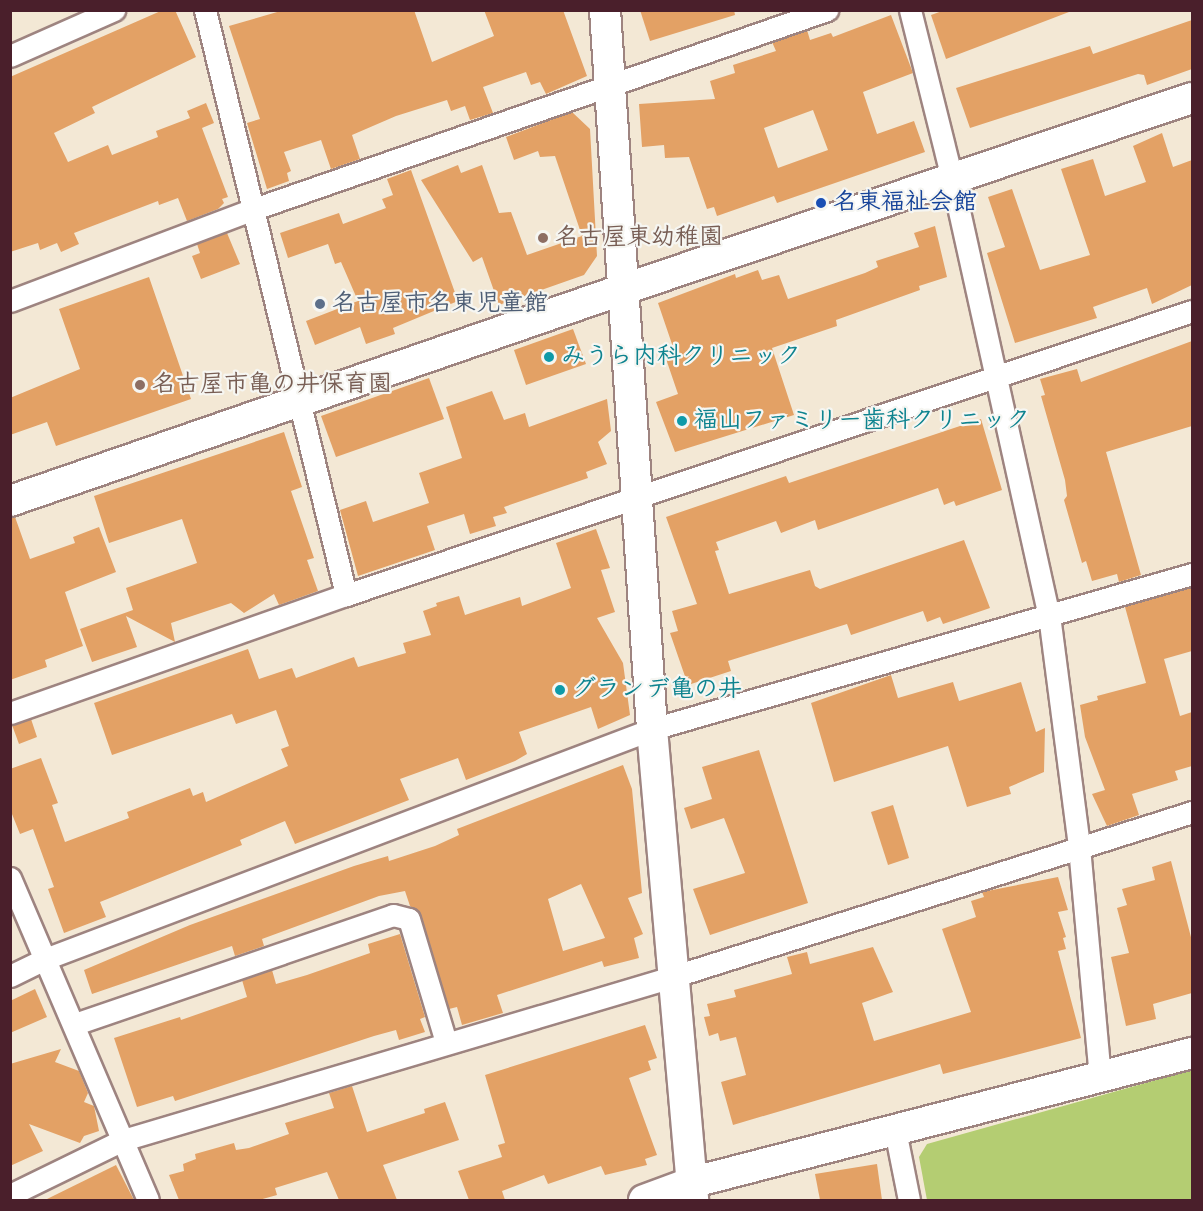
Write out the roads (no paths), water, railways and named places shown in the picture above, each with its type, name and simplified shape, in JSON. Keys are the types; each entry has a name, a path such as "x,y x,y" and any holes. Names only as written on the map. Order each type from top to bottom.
{"street":[{"path":"10,56 114,10"},
{"path":"205,10 297,402 346,595"},
{"path":"605,10 608,88 624,289 652,729 692,1192"},
{"path":"10,301 251,210 608,88 827,10"},
{"path":"909,10 952,179 1048,615 1078,847 1100,1078"},
{"path":"10,501 624,289 1192,98"},
{"path":"10,713 346,595 1192,311"},
{"path":"10,976 45,959 652,729 1192,574"},
{"path":"10,1195 123,1140 446,1042 672,977 1192,812"},
{"path":"10,878 75,1024 148,1200"},
{"path":"75,1024 393,915 409,918 446,1042"},
{"path":"644,1200 692,1192 895,1130 1192,1053"},
{"path":"895,1130 909,1200"}],"place":[{"name":"名東福祉会館","path":"821,203"},
{"name":"名古屋東幼稚園","path":"543,238"},
{"name":"名古屋市名東児童館","path":"320,304"},
{"name":"みうら内科クリニック","path":"549,357"},
{"name":"名古屋市亀の井保育園","path":"140,385"},
{"name":"福山ファミリー歯科クリニック","path":"682,421"},
{"name":"グランデ亀の井","path":"560,690"}]}
